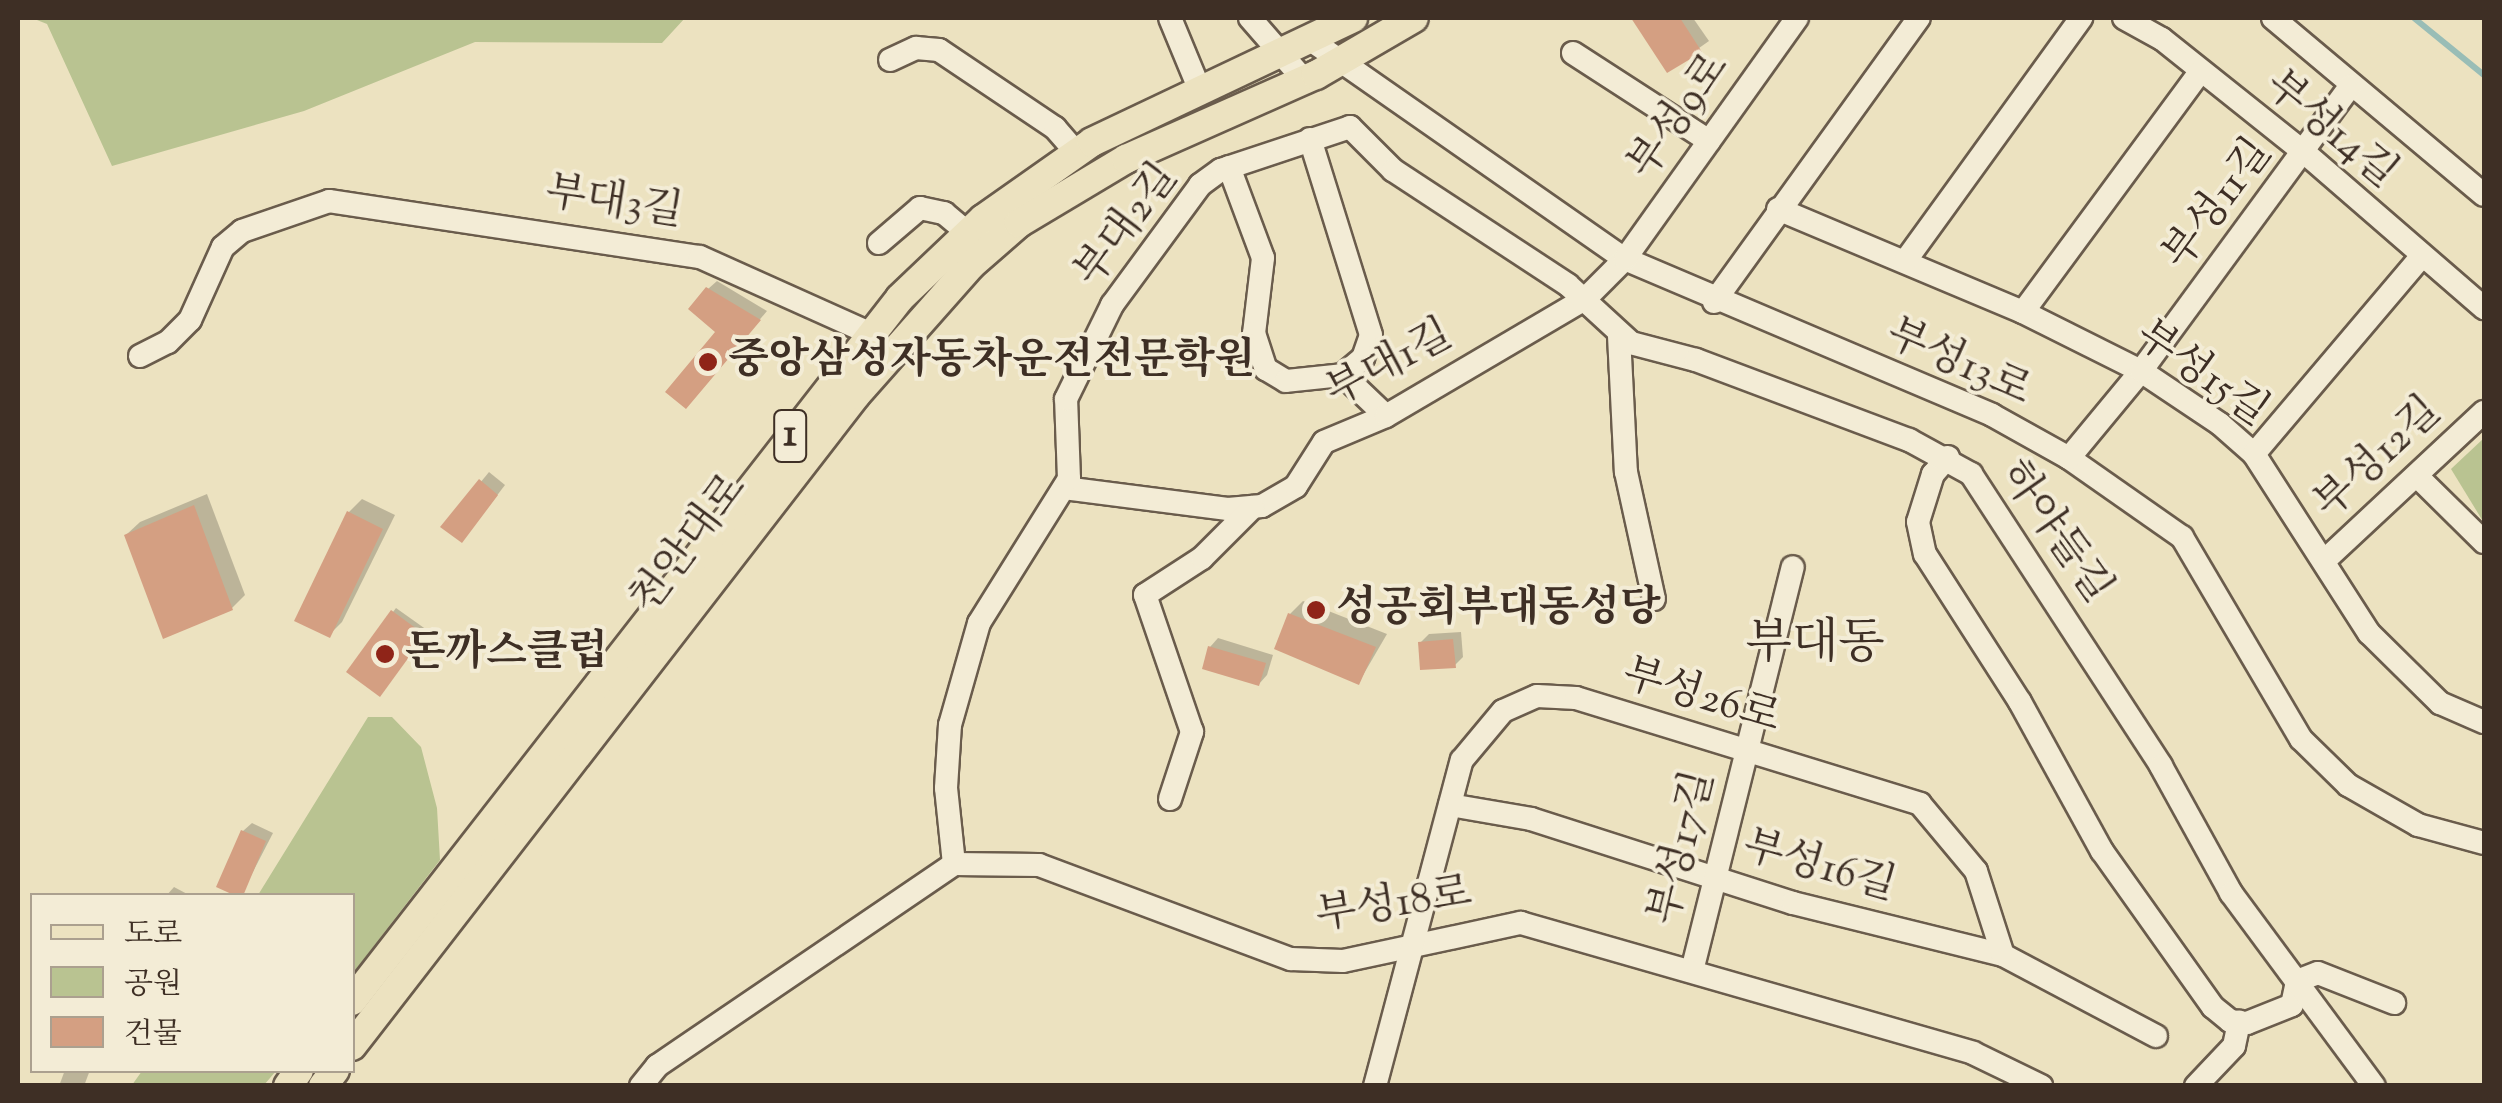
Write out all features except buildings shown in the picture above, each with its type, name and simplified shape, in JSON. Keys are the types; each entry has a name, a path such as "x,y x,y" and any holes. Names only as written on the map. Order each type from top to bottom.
{"main road":[{"name":"천안대로","path":"355,997 871,334 968,233 1076,152 1199,88 1312,41 1353,18"},
{"name":"천안대로","path":"355,1042 856,394 971,265 1020,223 1126,159 1342,62 1414,18"}],"street":[{"path":"1170,18 1199,88"},
{"name":"부성9로","path":"1586,298 1625,260 1797,18"},
{"path":"1714,302 1919,18"},
{"path":"1906,260 2080,18"},
{"name":"부성14길","path":"2124,18 2162,38 2199,72 2305,153 2484,308"},
{"path":"2273,18 2350,87 2484,195"},
{"path":"1256,25 1304,80"},
{"name":"부성13로","path":"1312,41 1625,260 1714,302 1992,415 2069,458 2182,536 2301,739 2348,785 2418,825 2484,844"},
{"path":"890,60 916,48 939,50 1055,128 1076,152"},
{"path":"1573,53 1709,141"},
{"path":"2023,312 2199,72"},
{"name":"부성11길","path":"2069,458 2141,371 2350,87"},
{"name":"부대2길","path":"954,864 946,788 950,725 978,623 1020,565 1064,488 1073,457 1066,399 1091,343 1174,215 1200,186 1229,167 1350,127"},
{"name":"하야들길","path":"1350,127 1393,170 1586,298 1619,336 1948,457 1991,496 2161,766 2230,893 2374,1086"},
{"path":"1229,167 1262,258 1254,333 1266,369 1286,380 1343,375 1363,358 1371,335 1310,139"},
{"name":"부대3길","path":"140,356 168,342 190,320 223,247 242,231 329,201 700,257 871,334"},
{"path":"879,243 920,208 944,213 968,233"},
{"name":"부성15길","path":"1778,209 2023,312 2141,371 2254,454 2368,633 2440,703 2484,722"},
{"path":"2254,454 2421,256"},
{"name":"부대1길","path":"1170,800 1192,732 1145,596 1202,558 1253,507 1296,486 1324,442 1386,416 1586,298"},
{"path":"1619,336 1626,472 1654,599"},
{"path":"1343,375 1386,416"},
{"name":"부성12길","path":"2324,561 2419,478 2484,412"},
{"path":"1948,457 1934,474 1918,522 1925,554 2020,702 2102,852 2213,1007 2239,1022 2292,1005 2297,981 2318,973 2394,1004"},
{"path":"2419,478 2484,542"},
{"path":"1064,488 1253,507"},
{"name":"부성17길","path":"1692,971 1793,568"},
{"name":"부성26로","path":"1375,1086 1462,760 1503,711 1537,696 1576,698 1920,804 1976,872 2004,955"},
{"name":"부성16길","path":"1450,805 1531,820 1717,878 2004,955 2156,1036"},
{"path":"641,1086 657,1066 954,864"},
{"name":"부성18로","path":"954,864 1039,865 1291,958 1343,961 1412,943 1521,923 1973,1054 2041,1086"},
{"path":"2196,1086 2234,1046 2239,1022"}],"green space":[{"path":"32,18 685,18 662,43 475,42 304,111 112,166 47,24"},
{"path":"2484,438 2484,523 2451,469"},
{"path":"368,717 392,717 421,747 437,808 440,860 355,970 355,893 259,893"},
{"path":"140,1073 274,1073 264,1085 132,1085"}],"waterway":[{"path":"2414,18 2484,75"}],"place":[{"name":"중앙삼성자동차운전전문학원","path":"708,362"},
{"name":"성공회부대동성당","path":"1316,610"},
{"name":"돈까스클럽","path":"385,654"}],"district":[{"name":"부대동","path":"1815,646"}]}
